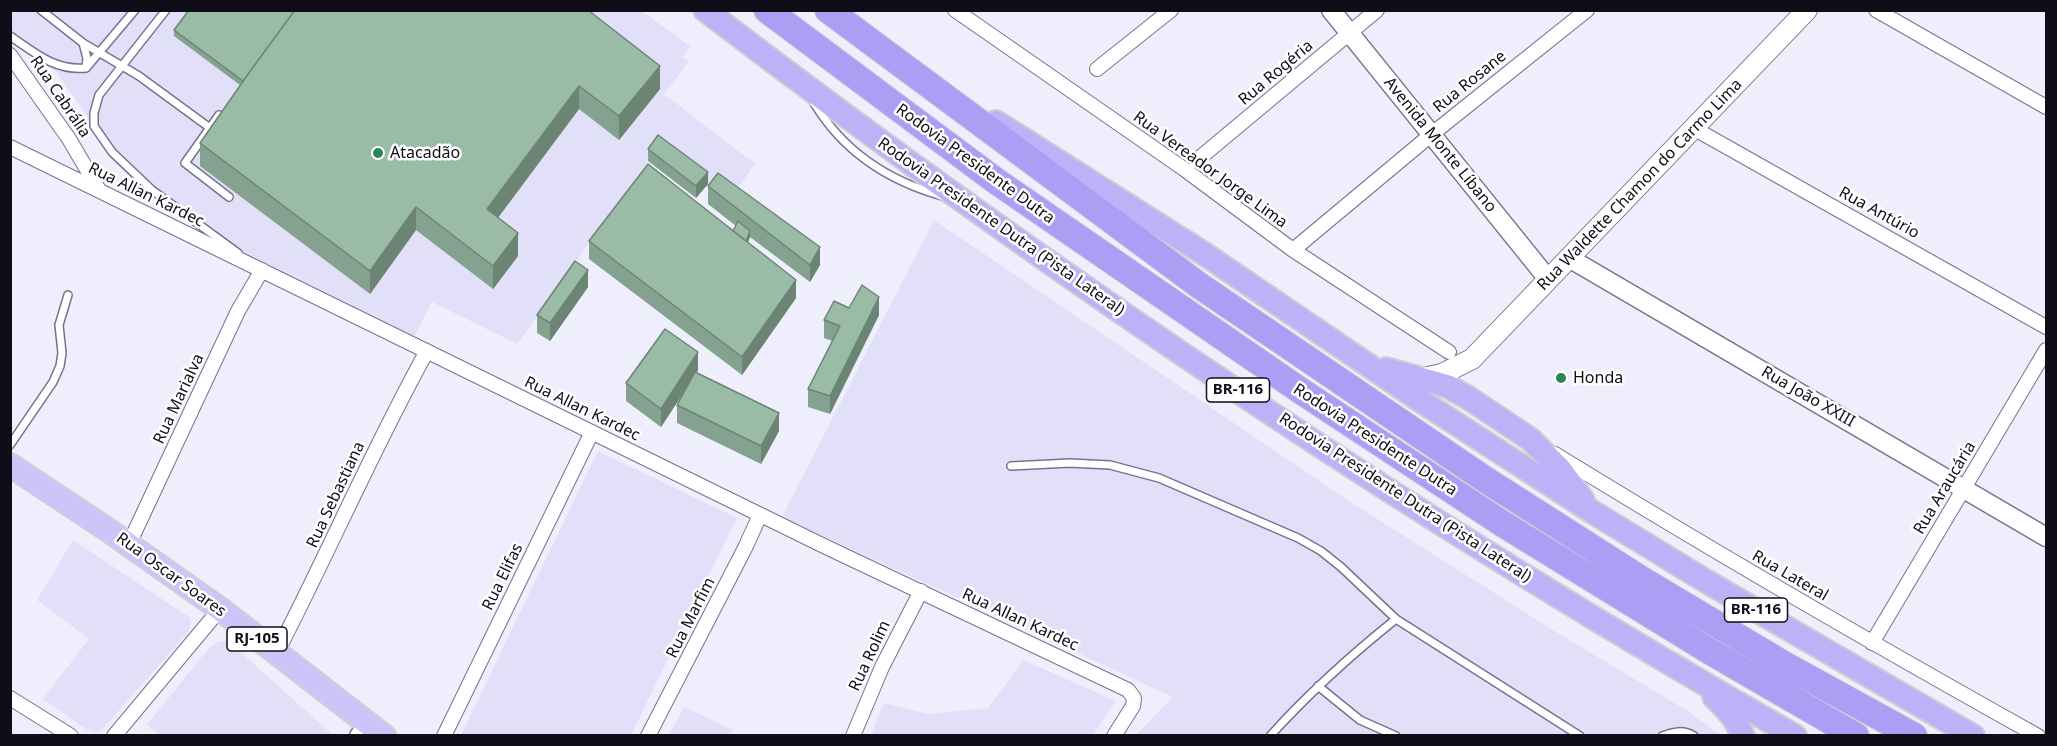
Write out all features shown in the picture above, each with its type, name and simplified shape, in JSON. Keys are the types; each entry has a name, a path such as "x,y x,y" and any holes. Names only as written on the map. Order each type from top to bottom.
{"highway":[{"name":"Rodovia Presidente Dutra (Pista Lateral)","path":"705,10 806,87 1101,300 1437,522 1695,679 1795,735"},
{"name":"Rodovia Presidente Dutra","path":"766,10 996,181 1311,398 1513,530 1701,646 1856,735"},
{"name":"Rodovia Presidente Dutra","path":"828,10 1200,286 1486,480 1665,593 1785,665 1914,735"},
{"name":"BR-116","path":"890,57 1173,234 1591,511 1704,580 1973,735"},
{"path":"1360,360 1396,373 1423,378 1447,386 1467,397 1530,439 1560,469 1591,511"},
{"path":"1695,679 1728,710 1743,735"}],"main road":[{"name":"Rua Waldette Chamon do Carmo Lima","path":"1423,378 1442,374 1472,359 1807,10"},
{"name":"Rua Waldette Chamon do Carmo Lima","path":"1467,397 1463,385 1472,359"},
{"name":"Rua Oscar Soares","path":"10,465 129,544 220,609 371,732"}],"street":[{"name":"Rua Vereador Jorge Lima","path":"956,10 1184,169 1293,250 1449,352"},
{"path":"1097,69 1171,10"},
{"name":"Avenida Monte Líbano","path":"1331,10 1548,279"},
{"name":"Rua Rogéria","path":"1196,161 1377,10"},
{"name":"Rua Rosane","path":"1293,250 1432,134 1587,10"},
{"path":"1876,10 2046,107"},
{"name":"Rua Cabrália","path":"10,55 69,139 99,190"},
{"name":"Rua Antúrio","path":"1695,129 2046,327"},
{"name":"Rua Allan Kardec","path":"10,147 760,514 1128,690 1132,693 1134,702 1128,716 1114,735"},
{"name":"Rua João XXIII","path":"1569,258 2046,537"},
{"name":"Rua Marialva","path":"129,544 238,311 262,270"},
{"name":"Rua Araucária","path":"1872,643 2046,350"},
{"name":"Rua Sebastiana","path":"276,654 311,587 394,411 427,351"},
{"name":"Rua Elifas","path":"444,735 592,432"},
{"name":"Rua Lateral","path":"1530,439 1704,546 2038,735"},
{"name":"Rua Marfim","path":"648,735 745,548 760,514"},
{"name":"Rua Rolim","path":"853,735 882,667 921,591"},
{"path":"114,735 220,609"},
{"path":"10,698 71,735"}],"lane":[{"path":"40,10 83,43 139,76 210,128"},
{"path":"10,36 49,62 67,68 87,68 135,10"},
{"path":"166,10 99,95 94,113 94,126 112,152 152,190 262,270"},
{"path":"83,43 87,68"},
{"path":"222,112 185,163 229,197"},
{"path":"10,445 53,382 60,366 62,353 59,325 68,295"},
{"path":"1011,466 1070,463 1110,465 1159,478 1298,538 1341,567 1396,619 1580,735"},
{"path":"1270,735 1353,653 1396,619"},
{"path":"1318,686 1360,720 1396,735"},
{"path":"1662,735 1674,731 1694,735"}],"shaded area":[{"path":"11,10 642,11 691,47 682,57 689,61 664,94 755,164 730,199 658,147 517,344 432,302 414,337 262,265 152,190 112,152 56,72 11,33"},
{"path":"934,220 1349,501 1556,632 1691,713 1719,735 1136,735 1173,697 782,517"},
{"path":"598,451 737,518 631,735 461,735"},
{"path":"73,540 189,617 191,621 188,632 102,730 97,732 86,729 43,699 89,639 37,600"},
{"path":"219,641 228,641 333,735 159,735 147,725 208,649"},
{"path":"1023,660 1116,701 1093,735 871,735 884,703 928,714 988,708"},
{"path":"684,707 733,730 730,735 669,735"}],"building":[{"path":"189,10 295,10 243,81 174,30"},
{"name":"Atacadão","path":"295,10 588,10 660,66 619,116 579,86 487,209 518,233 493,266 416,207 370,271 200,143"},
{"path":"658,135 708,172 696,186 648,149"},
{"path":"648,164 796,280 742,357 589,241"},
{"path":"718,173 820,247 810,265 708,186"},
{"path":"738,221 750,231 746,241 733,231"},
{"path":"575,261 588,270 550,323 537,315"},
{"path":"862,285 879,297 830,396 808,389 840,326 824,320 834,301 849,308"},
{"path":"665,329 698,352 661,409 626,383"},
{"path":"695,372 779,413 761,446 677,405"}],"place":[{"name":"Atacadão","path":"378,153"},
{"name":"Honda","path":"1561,378"}]}
